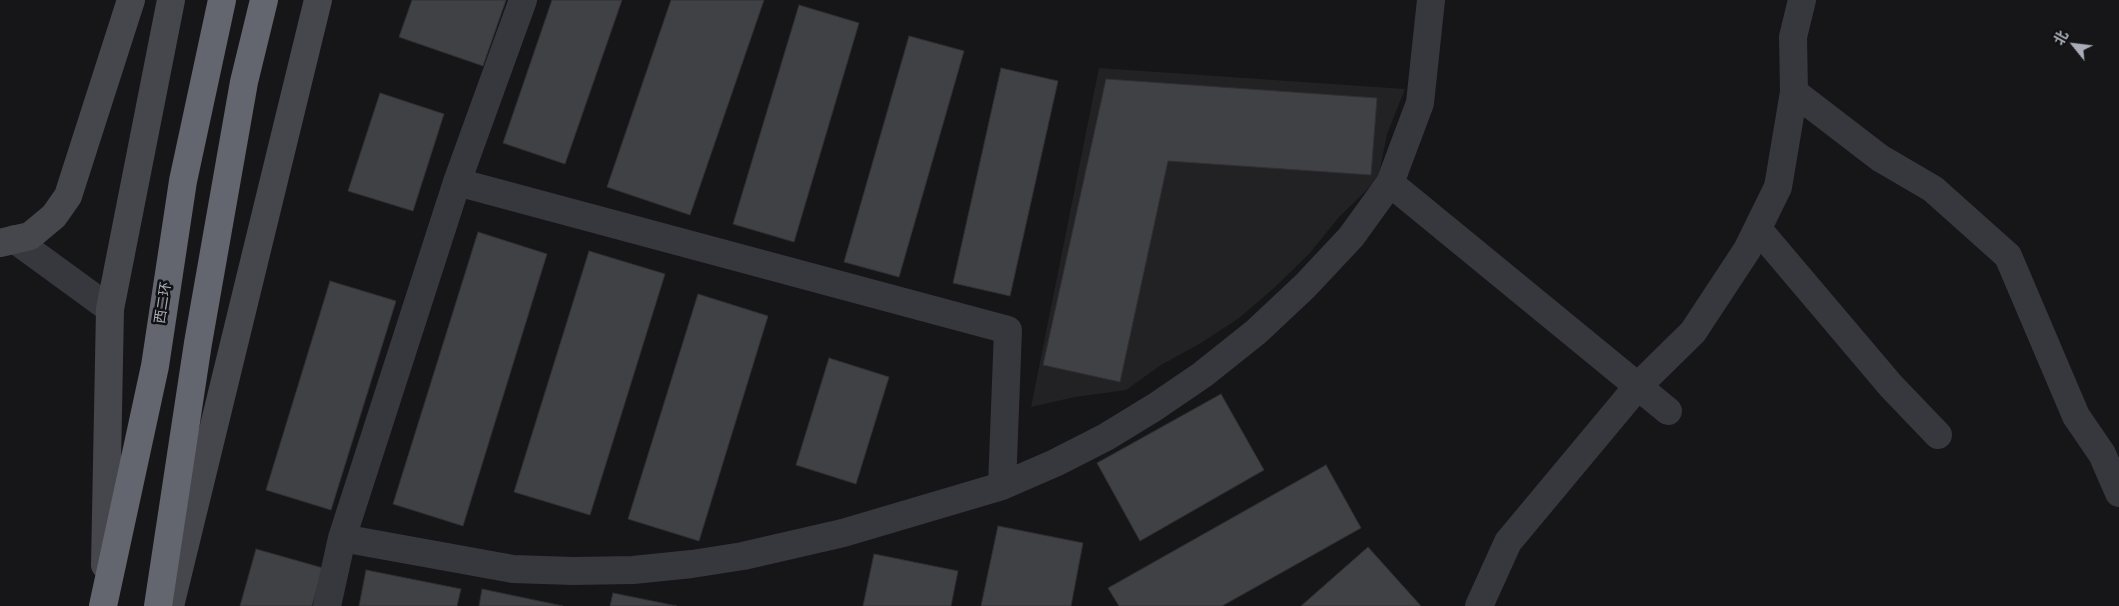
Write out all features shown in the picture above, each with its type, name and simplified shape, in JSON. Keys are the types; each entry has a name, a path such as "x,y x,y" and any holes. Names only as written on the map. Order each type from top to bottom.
{"highway":[{"name":"西二环","path":"104,602 155,366 184,181 222,0"},
{"path":"158,606 199,334 244,82 264,0"}],"street":[{"path":"7,241 30,236 54,216 68,196 131,0"},
{"path":"104,602 110,309 171,0"},
{"path":"170,606 318,0"},
{"path":"327,606 342,538 457,182 523,0"},
{"path":"342,538 513,569 633,570 692,564 793,546 843,534 1002,486 1055,463 1106,437 1202,375 1256,332 1305,286 1351,237 1390,183 1420,103 1431,0"},
{"path":"1479,606 1508,542 1638,386 1693,332 1747,250 1778,187 1794,92 1793,37 1802,0"},
{"path":"1794,92 1880,158 1933,189 2008,256 2076,416 2102,454 2119,493"},
{"path":"457,182 1008,330 1002,486"},
{"path":"1390,183 1668,411"},
{"path":"1758,229 1891,386 1938,435"},
{"path":"7,241 110,309"}],"shaded area":[{"path":"1099,68 1405,89 1387,134 1378,179 1339,217 1309,254 1239,318 1201,343 1161,365 1126,390 1075,397 1031,407"}],"building":[{"path":"412,0 506,0 483,66 399,37"},
{"path":"552,0 622,0 565,164 503,143"},
{"path":"671,0 764,0 690,215 607,187"},
{"path":"799,5 859,23 794,242 733,224"},
{"path":"909,36 964,51 899,277 844,262"},
{"path":"1001,68 1058,81 1010,296 953,283"},
{"path":"1106,79 1377,98 1371,175 1168,161 1120,382 1043,365"},
{"path":"380,93 444,114 413,211 348,191"},
{"path":"478,232 547,254 463,526 393,504"},
{"path":"589,251 665,274 590,515 514,492"},
{"path":"330,281 396,301 331,510 266,490"},
{"path":"698,294 768,316 699,541 628,519"},
{"path":"829,358 889,377 856,484 796,465"},
{"path":"1221,394 1264,470 1140,541 1097,463"},
{"path":"1326,465 1361,528 1222,606 1119,606 1108,588"},
{"path":"998,526 1083,543 1071,606 981,606"},
{"path":"1368,547 1421,606 1301,606"},
{"path":"256,549 323,568 312,606 240,606"},
{"path":"874,554 958,571 951,606 863,606"},
{"path":"366,570 461,589 457,606 359,606"},
{"path":"482,589 563,606 479,606"},
{"path":"613,593 677,606 610,606"}]}
